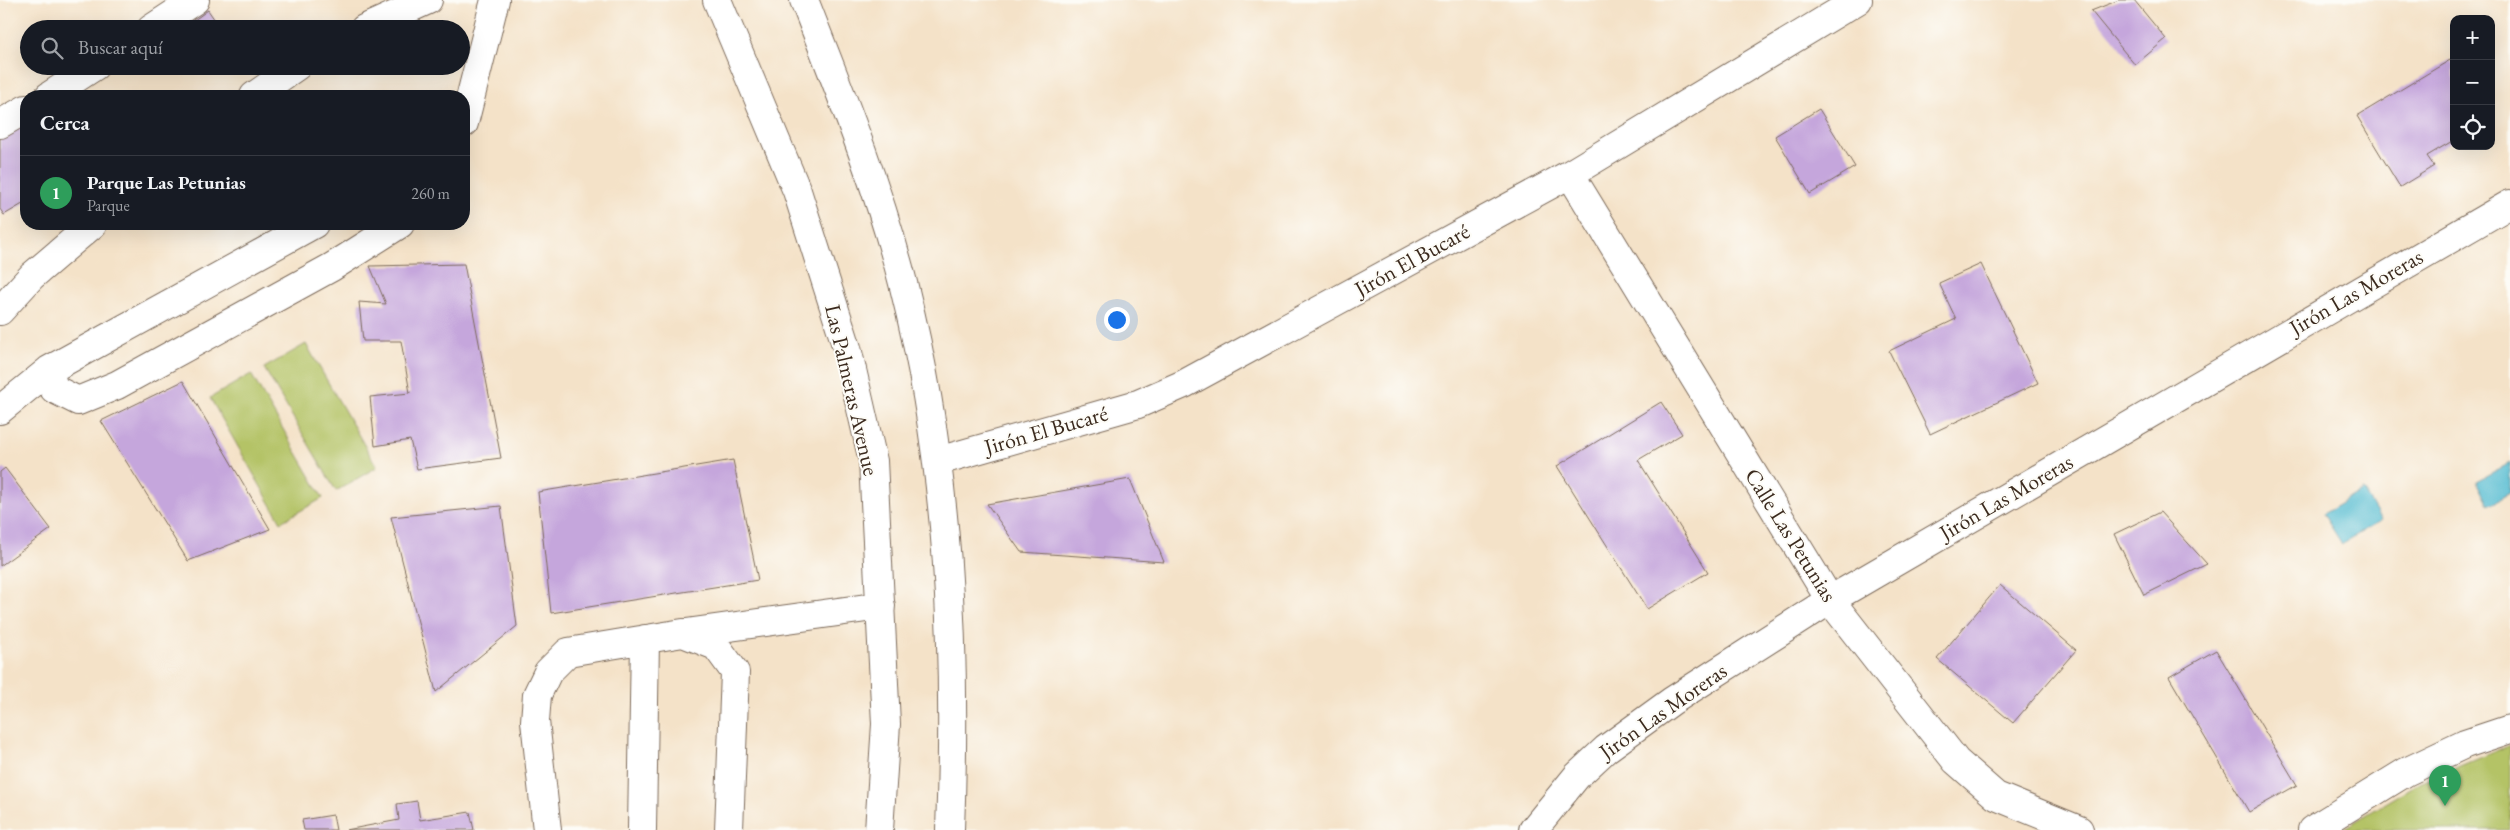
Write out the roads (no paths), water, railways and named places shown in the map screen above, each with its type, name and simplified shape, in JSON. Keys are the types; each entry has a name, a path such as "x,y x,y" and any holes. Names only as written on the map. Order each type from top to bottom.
{"street":[{"path":"165,20 195,0"},
{"path":"384,20 428,0"},
{"path":"470,100 496,0"},
{"name":"Las Palmeras Avenue","path":"717,0 797,191 848,348 873,461 886,724 879,830"},
{"path":"804,0 856,135 887,229 904,286 923,373 938,461 950,589 954,734 950,830"},
{"name":"Jirón El Bucaré","path":"938,461 1138,404 1184,384 1570,174 1858,0"},
{"path":"58,90 80,75"},
{"path":"263,90 284,75"},
{"path":"0,124 20,112"},
{"name":"Calle Las Petunias","path":"1570,174 1830,600 1956,761 1996,796 2080,830"},
{"name":"Jirón Las Moreras","path":"1533,830 1550,806 1577,776 1606,749 1672,701 1830,600 2482,218 2510,204"},
{"path":"0,311 32,276 86,230"},
{"path":"0,410 49,370 303,230"},
{"path":"49,370 54,389 78,401 117,385 315,277 390,230"},
{"path":"547,830 535,721 537,695 548,672 568,652 683,633 881,606"},
{"path":"683,633 716,646 735,672 729,830"},
{"path":"642,830 645,639"},
{"path":"2312,830 2406,772 2465,744 2510,729"}],"water":[{"path":"2510,463 2510,493 2488,505 2476,481"},
{"path":"2363,490 2381,520 2342,544 2323,514"}],"place":[{"name":"Parque Las Petunias","path":"2445,806"}]}
